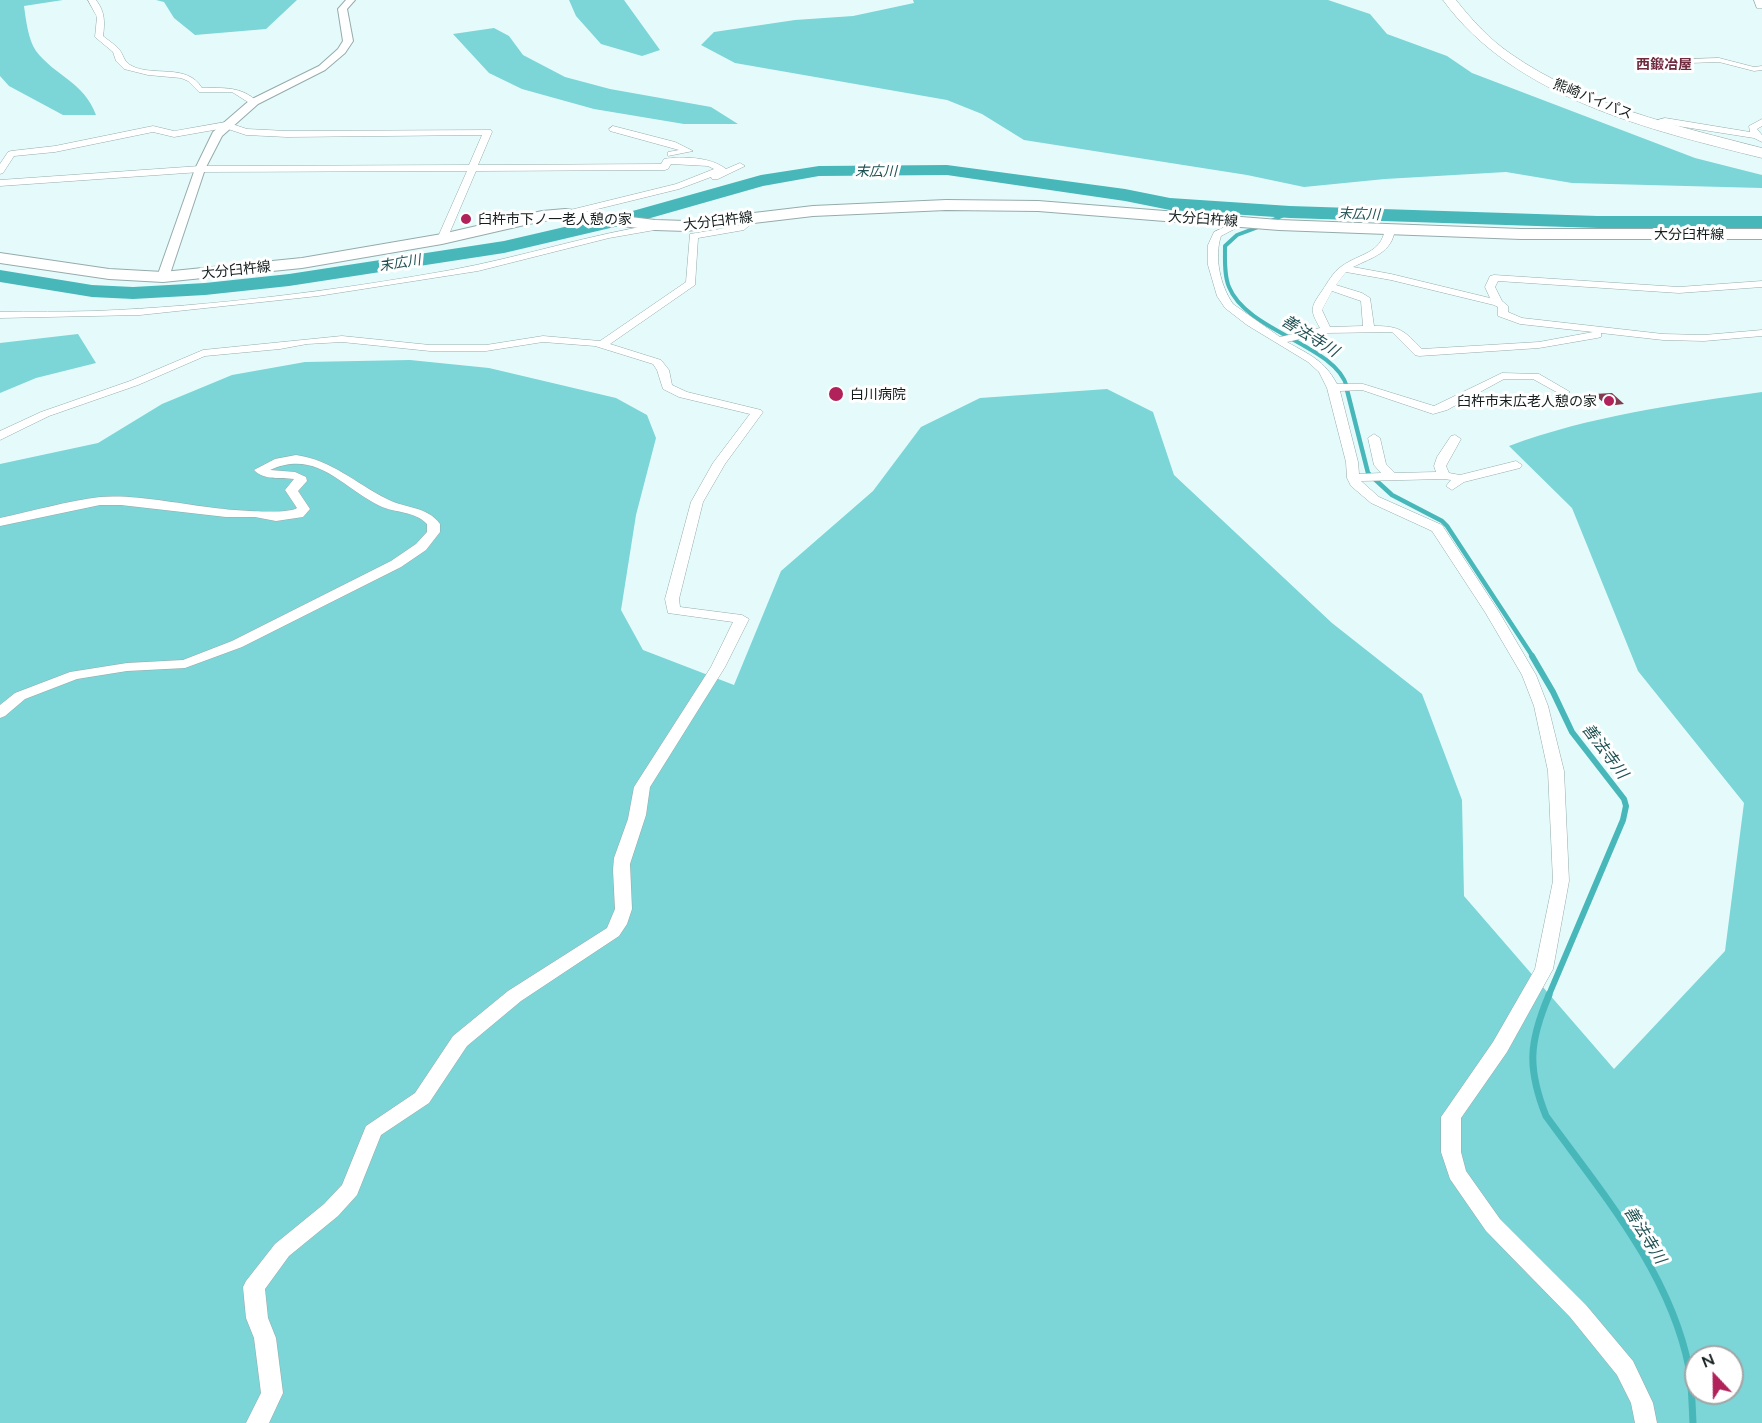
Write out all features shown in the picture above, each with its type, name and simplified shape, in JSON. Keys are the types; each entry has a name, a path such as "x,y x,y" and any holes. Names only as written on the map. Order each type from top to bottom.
{"highway":[{"name":"熊崎バイパス","path":"1449,0 1479,36 1504,56 1529,71 1568,90 1654,122 1762,153"}],"main road":[{"name":"大分臼杵線","path":"0,258 109,274 163,277 302,263 442,239 542,216 571,214 663,226 698,225 855,208 1001,205 1279,225 1521,234 1762,234"}],"street":[{"path":"92,0 96,4 101,25 99,37 117,51 117,58 122,63 136,71 148,74 182,76 191,80 199,90 240,92 255,102"},
{"path":"163,277 200,169 217,134 255,102 322,68 342,51 348,41 342,9 351,0"},
{"path":"1689,61 1719,60 1754,69 1762,68"},
{"path":"1654,122 1665,120 1737,135 1759,137"},
{"path":"1759,137 1752,128 1762,122"},
{"path":"0,171 11,154 55,149 153,129 174,134 226,125 246,132 287,134 488,132 442,239"},
{"path":"571,214 719,176 740,166 669,156 667,155 689,151 672,144 613,129"},
{"path":"0,183 200,169 665,167 667,161 673,161 710,163 722,169 676,187"},
{"path":"602,344 692,283 693,236 741,228 747,223 743,219"},
{"path":"1245,222 1217,234 1212,245 1213,265 1218,287 1229,306 1320,366 1335,388 1357,486 1375,500 1437,528 1492,612 1523,666 1541,706 1556,782 1561,881 1553,925 1544,969 1500,1047 1451,1117 1451,1152 1457,1173 1493,1225 1578,1311 1625,1368 1642,1403 1646,1423"},
{"path":"0,315 94,314 302,295 480,267 552,248 663,226"},
{"path":"1326,330 1316,308 1344,269 1373,256 1384,246 1390,237 1390,229"},
{"path":"1344,269 1391,277 1498,303 1503,306 1502,314 1514,319 1663,337 1704,338 1762,333"},
{"path":"1498,303 1490,287 1494,278 1678,290 1762,284"},
{"path":"1330,287 1358,295 1366,300 1369,328"},
{"path":"1280,341 1326,330 1369,328 1398,331 1419,353 1555,344 1615,332"},
{"path":"0,436 45,414 134,383 203,353 342,339 430,348 486,348 543,339 602,344 657,362 663,370 667,387 682,395 757,412 719,463 697,502 672,599 673,610 742,619 718,668 642,787 641,801 627,842 621,869 625,913 613,932 493,1009 457,1044 429,1092 408,1111 379,1125 374,1131 350,1189 331,1210 282,1250 254,1287 257,1318 265,1338 272,1393 257,1423"},
{"path":"1335,388 1359,387 1433,410 1443,408 1502,376 1535,376 1564,392"},
{"path":"1374,438 1380,465 1388,476"},
{"path":"1452,480 1440,466 1455,439"},
{"path":"0,522 100,501 121,501 226,513 255,513 276,517 297,514 304,509 291,490 301,481 300,477 290,474 264,474 260,470 283,460 298,458 329,467 384,503 427,516 434,524 433,532 421,547 396,564 246,639 185,664 127,667 75,675 49,683 20,696 0,713"},
{"path":"1356,478 1388,476 1452,480 1516,465"}],"shaded area":[{"path":"0,0 63,0 24,6 29,35 36,51 77,87 91,104 96,115 63,115 9,86 0,76"},
{"path":"156,0 297,0 266,29 195,35 174,18 164,2"},
{"path":"569,0 624,0 660,50 642,56 601,44 576,16"},
{"path":"913,0 1328,0 1370,14 1387,34 1447,56 1472,73 1695,158 1762,175 1762,188 1572,183 1506,172 1385,179 1304,187 1247,175 1024,140 982,114 947,100 735,63 701,45 714,32 795,20 853,16 914,3"},
{"path":"494,28 509,36 523,55 565,77 610,89 711,107 738,124 684,124 594,109 522,89 489,73 453,34"},
{"path":"78,334 96,363 36,378 0,393 0,343"},
{"path":"410,360 489,368 616,398 647,415 656,438 636,515 621,610 643,650 734,685 781,571 873,491 921,427 980,398 1107,389 1153,412 1174,475 1332,623 1422,694 1462,800 1464,896 1614,1069 1725,951 1744,803 1638,671 1572,508 1509,446 1602,419 1666,406 1762,392 1762,1423 0,1423 0,464 98,443 162,404 232,375 305,362"}],"building":[{"name":"臼杵市末広老人憩の家","path":"1612,393 1624,404 1607,406 1594,394"}],"waterway":[{"name":"末広川","path":"0,276 92,291 133,293 205,289 289,280 504,247 633,217 761,181 819,171 947,170 1125,195 1170,204 1290,212 1598,222 1762,222"},
{"name":"善法寺川","path":"1269,222 1290,212"},
{"name":"善法寺川","path":"1261,226 1237,235 1225,246 1229,287 1239,302 1253,316 1326,360 1340,372 1347,387"},
{"name":"善法寺川","path":"1346,386 1368,473 1392,495 1442,521 1447,526 1533,657"},
{"name":"善法寺川","path":"1532,656 1553,692 1572,732 1624,799 1626,806 1623,820 1548,997"},
{"name":"善法寺川","path":"1549,995 1534,1041 1533,1069 1540,1099 1546,1116 1611,1204 1650,1266 1667,1299 1680,1333 1689,1368 1693,1423"}],"place":[{"name":"臼杵市下ノ一老人憩の家","path":"466,219"},
{"name":"白川病院","path":"836,394"},
{"name":"臼杵市末広老人憩の家","path":"1609,401"}],"district":[{"name":"西鍛冶屋","path":"1664,64"}]}
